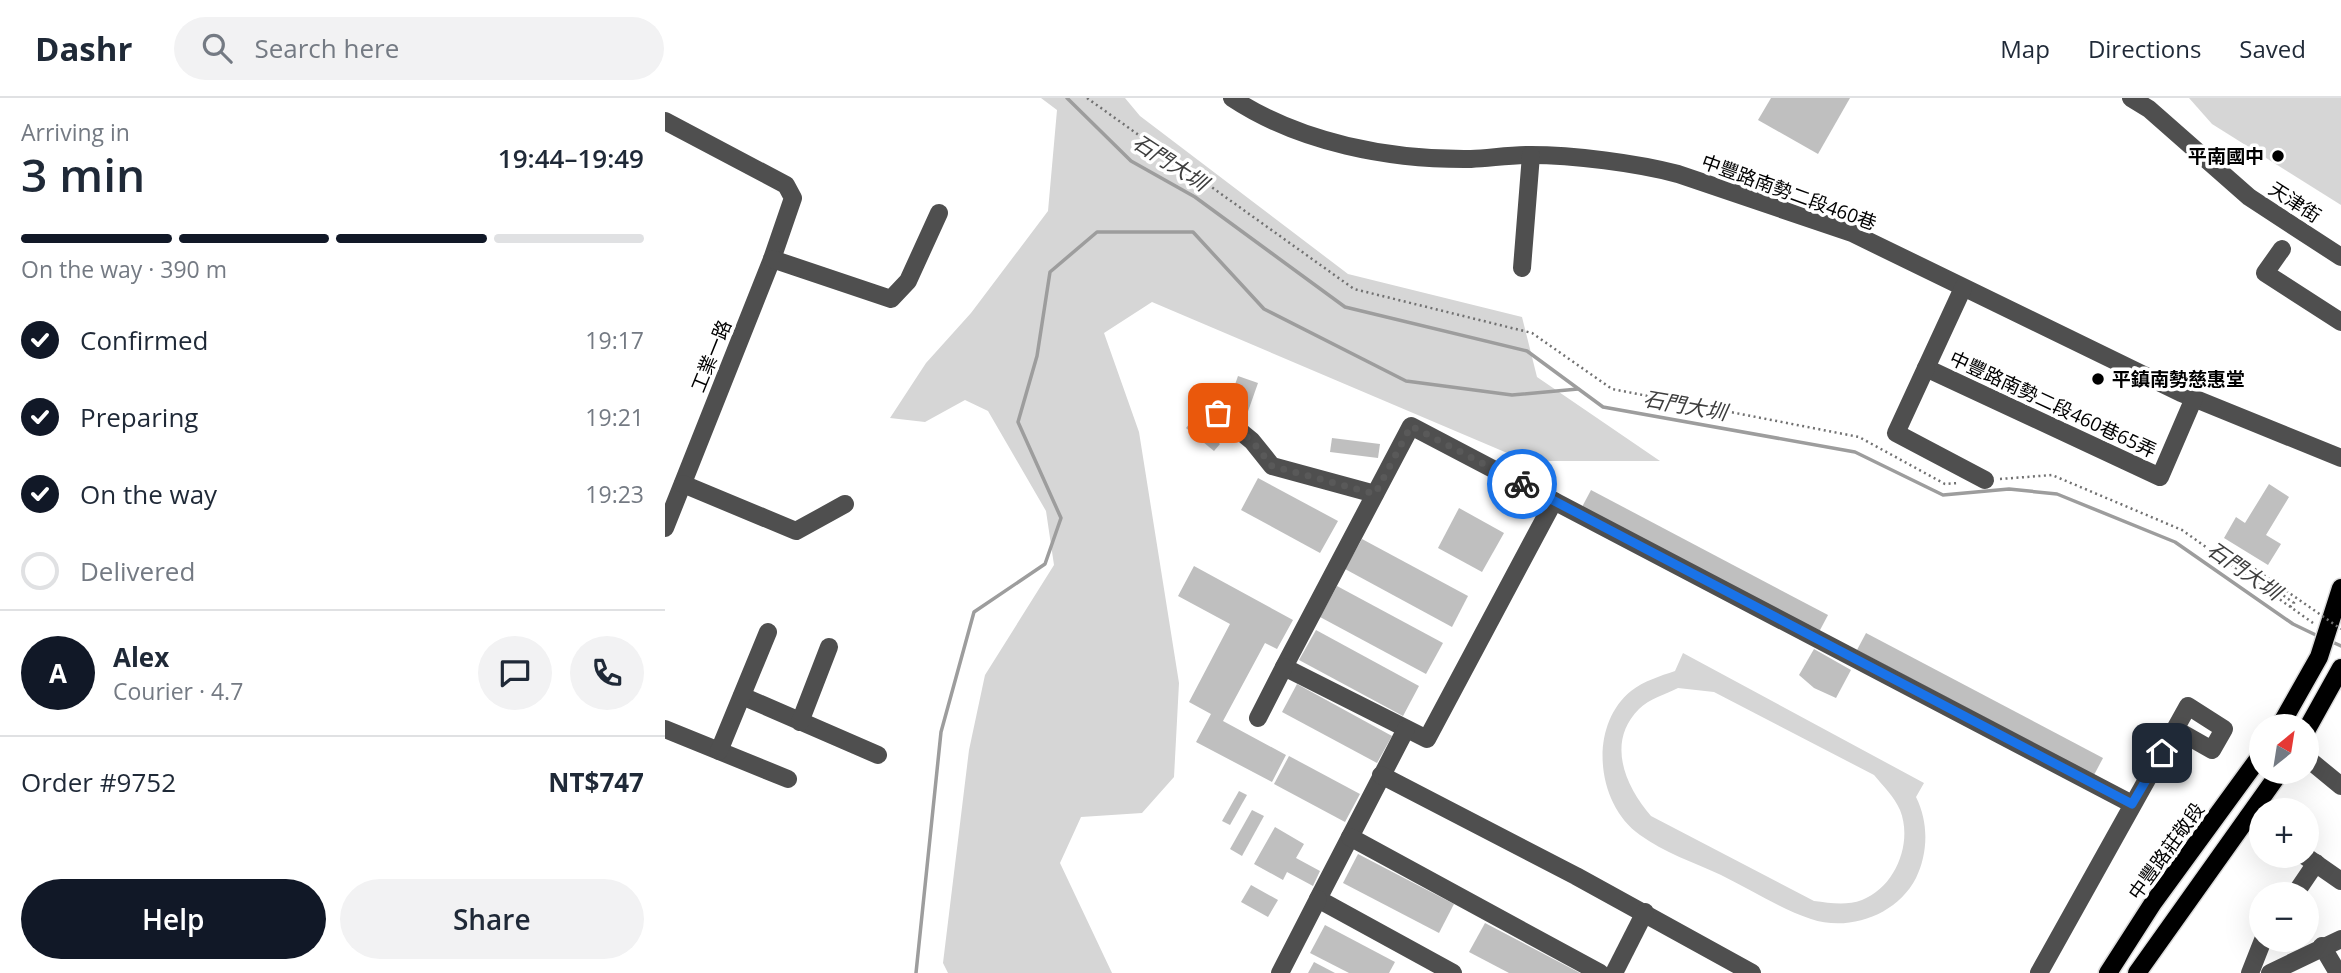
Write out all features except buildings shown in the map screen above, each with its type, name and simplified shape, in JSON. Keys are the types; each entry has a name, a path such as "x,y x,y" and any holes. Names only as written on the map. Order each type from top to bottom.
{"main road":[{"path":"2287,714 2334,630 2341,588"},
{"path":"2316,714 2340,673"},
{"name":"中豐路莊敬段","path":"2108,973 2153,903 2249,771"},
{"path":"2137,973 2249,827"}],"street":[{"name":"中豐路南勢二段460巷","path":"1232,98 1259,116 1322,139 1389,154 1470,159 1531,155 1655,168 1694,180 1851,233 2194,398 2341,458"},
{"name":"天津街","path":"2131,98 2152,104 2249,197 2341,257"},
{"name":"工業一路","path":"665,121 786,185 793,198 772,259 665,528"},
{"path":"1522,268 1531,155"},
{"path":"772,259 891,299 908,281 939,213"},
{"path":"2282,249 2265,273 2341,322"},
{"name":"中豐路南勢二段460巷65弄","path":"1963,288 1896,433 1985,480"},
{"name":"中豐路南勢二段460巷65弄","path":"1926,368 2159,477 2194,398"},
{"path":"1201,400 1252,441 1272,466 1375,494"},
{"path":"1258,718 1411,426 2132,804"},
{"path":"683,484 796,531 845,504"},
{"path":"1284,667 1427,739 1554,501"},
{"path":"719,751 768,632"},
{"path":"800,722 829,647"},
{"path":"741,696 878,755"},
{"path":"665,729 788,779"},
{"path":"1280,973 1405,729"},
{"path":"2039,973 2175,729"},
{"path":"2319,768 2341,786"},
{"path":"1381,775 1645,912 1721,965 1752,973"},
{"path":"1350,837 1600,973"},
{"path":"2319,866 2341,881"},
{"path":"1318,899 1453,973"},
{"path":"1614,973 1645,912"},
{"path":"2277,971 2322,946 2341,939"},
{"path":"2322,946 2338,973"},
{"path":"2249,973 2258,952"}],"path":[{"path":"1087,98 1354,289 1532,333 1612,389 1859,437 1945,484 2052,475 2182,530 2290,607 2334,630"},
{"path":"2290,607 2294,603 2238,564 2242,560 2334,630"}],"shaded area":[{"path":"1041,98 1125,98 1140,116 1348,274 1522,317 1537,377 1660,461 1526,461 1152,302 1104,333 1139,432 1179,683 1174,777 1142,813 1081,817 1060,863 1112,973 948,973 943,963 969,750 985,675 1054,565 1046,511 988,411 965,400 925,422 890,418 926,363 971,313 1048,211 1057,110"},
{"path":"2189,98 2341,98 2341,205 2212,124"},
{"path":"1683,653 1924,783 1916,797 1925,827 1925,848 1920,868 1908,891 1897,902 1871,917 1841,923 1811,919 1659,847 1625,821 1606,785 1603,744 1608,724 1617,706 1631,691 1675,671","holes":["1678,688 1714,692 1874,775 1888,791 1900,810 1903,849 1892,874 1874,894 1850,903 1814,901 1651,816 1634,791 1623,764 1621,749 1629,722 1643,705"]}],"waterway":[{"name":"石門大圳","path":"1067,98 1131,161 1195,197 1345,307 1527,351 1603,407 1855,452 1943,495 2009,489 2057,494 2175,542 2293,624 2320,637"},
{"path":"916,973 941,732 974,612 1045,564 1061,518 1018,422 1037,356 1050,272 1097,232 1193,232 1264,309 1406,381 1512,395 1578,389"},
{"name":"石門大圳","path":"2330,641 2341,646"}],"way so far":[{"path":"1218,413 1252,441 1272,466 1375,494 1411,426 1522,484"}],"place":[{"name":"平南國中","path":"2278,156"},
{"name":"平鎮南勢慈惠堂","path":"2098,379"}],"route":[{"path":"1522,484 2132,804 2162,753"}]}
